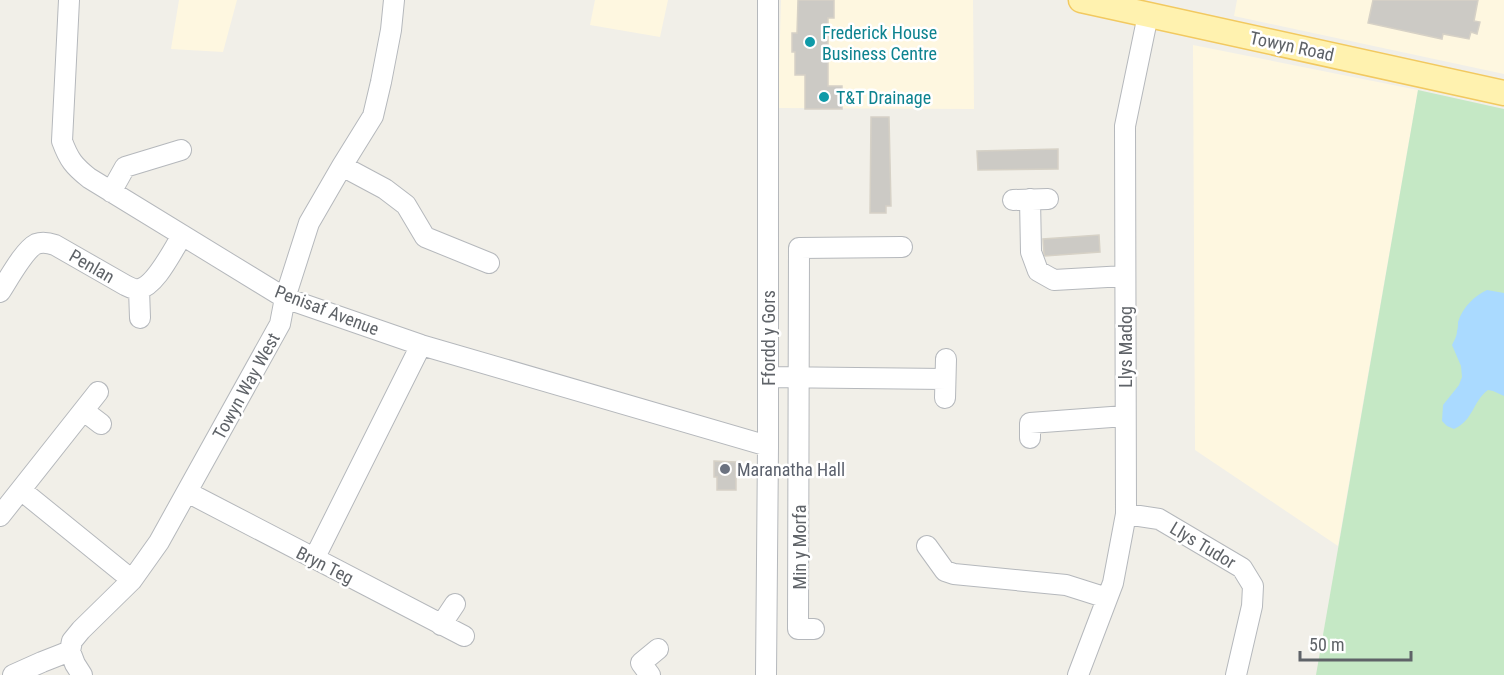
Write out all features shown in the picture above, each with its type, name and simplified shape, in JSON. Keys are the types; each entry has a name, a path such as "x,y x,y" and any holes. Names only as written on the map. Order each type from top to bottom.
{"main road":[{"name":"Towyn Road","path":"1081,0 1504,93"}],"street":[{"name":"Penisaf Avenue","path":"69,0 62,141 68,156 76,167 89,178 285,298 422,345 768,446"},
{"name":"Towyn Way West","path":"70,651 72,641 132,580 159,542 280,324 285,298 309,223 373,116 391,30 394,0"},
{"name":"Ffordd y Gors","path":"766,675 768,0"},
{"name":"Llys Madog","path":"1078,675 1113,583 1126,514 1125,126 1148,15"},
{"path":"111,192 125,167 181,150"},
{"path":"342,166 385,189 406,205 425,237 489,263"},
{"path":"1030,199 1031,252 1038,271 1054,280 1125,276"},
{"path":"140,318 139,289 147,286 154,279 182,236"},
{"name":"Penlan","path":"0,292 28,250 37,244 46,243 56,245 125,285 139,289"},
{"name":"Min y Morfa","path":"814,629 798,629 799,248 902,247"},
{"path":"314,559 422,345"},
{"path":"768,377 945,389 946,359"},
{"path":"0,516 98,392"},
{"path":"84,411 101,424"},
{"path":"1029,438 1030,423 1125,416"},
{"path":"21,490 132,580"},
{"name":"Bryn Teg","path":"187,492 464,636"},
{"name":"Llys Tudor","path":"1126,514 1159,519 1242,568 1253,586 1252,606 1236,675"},
{"path":"927,546 950,582 1066,585 1107,598"},
{"path":"441,625 455,604"},
{"path":"639,671 658,649"},
{"path":"13,675 70,651 82,675"}],"shaded area":[{"path":"179,0 237,0 223,52 171,49"},
{"path":"595,0 668,0 660,37 590,25"},
{"path":"781,0 973,0 974,109 778,108"},
{"path":"1237,0 1504,0 1504,74 1234,16"},
{"path":"1193,45 1418,90 1338,546 1195,450"}],"green space":[{"path":"1418,90 1504,109 1504,675 1316,675"}],"water":[{"path":"1487,290 1504,293 1504,396 1488,390 1466,421 1454,429 1442,421 1443,405 1459,385 1462,377 1461,366 1452,345 1458,322 1466,307 1473,299"}],"building":[{"name":"Frederick House Business Centre","path":"798,0 834,0 834,18 828,18 828,86 842,86 842,109 805,109 805,75 795,75 795,52 792,52 792,33 797,33"},
{"path":"1373,0 1478,0 1474,21 1480,22 1477,34 1471,32 1469,39 1443,34 1442,39 1368,23"},
{"path":"871,117 889,117 891,206 886,206 886,213 870,213"},
{"path":"1058,149 1058,169 978,170 977,151"},
{"path":"1099,235 1100,252 1045,256 1044,254 1043,239"},
{"name":"Maranatha Hall","path":"714,461 736,462 736,490 717,490"}],"place":[{"name":"Frederick House Business Centre","path":"810,42"},
{"name":"T&T Drainage","path":"824,97"},
{"name":"Maranatha Hall","path":"725,469"}]}
